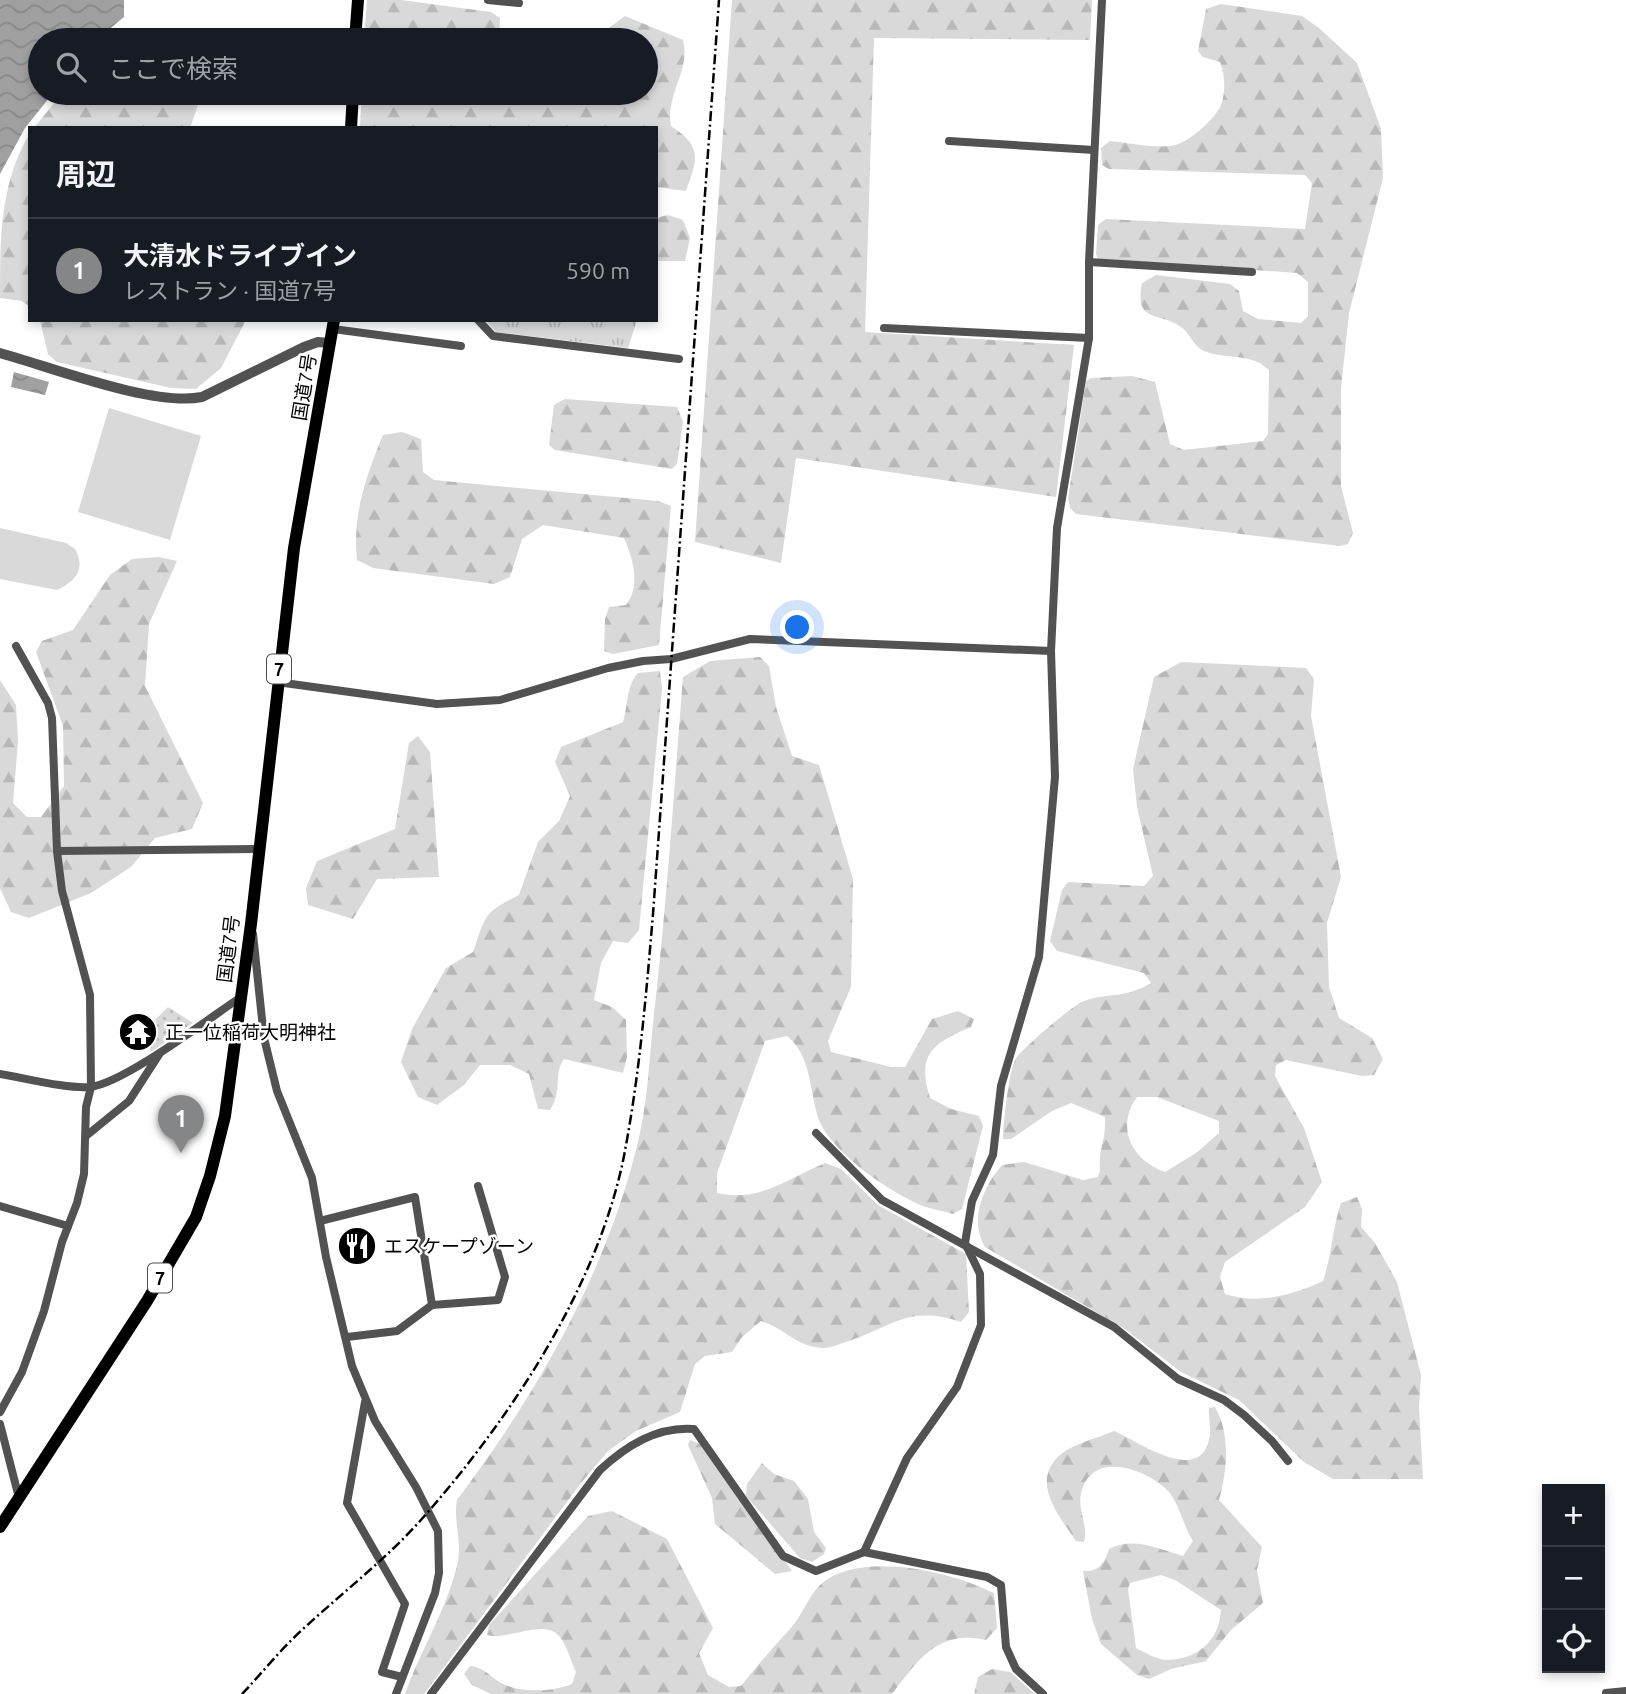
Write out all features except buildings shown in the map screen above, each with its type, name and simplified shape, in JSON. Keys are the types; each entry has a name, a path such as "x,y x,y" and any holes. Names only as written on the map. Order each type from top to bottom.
{"highway":[{"path":"356,28 358,0"},
{"path":"351,126 352,105"},
{"name":"国道7号","path":"0,1527 147,1301 196,1217 226,1116 294,548 334,325"}],"street":[{"path":"488,0 519,3"},
{"path":"864,1552 907,1458 957,1387 981,1325 980,1274 965,1243 972,1201 993,1155 1001,1086 1039,957 1055,777 1051,651 1057,528 1089,338 1089,262 1102,0"},
{"path":"949,141 1094,150"},
{"path":"1089,262 1252,272"},
{"path":"480,322 493,336 679,359"},
{"path":"334,325 461,346"},
{"path":"884,328 1089,338"},
{"path":"0,354 134,391 175,400 189,400 202,397 304,347 318,342 330,343"},
{"path":"277,682 437,705 500,700 608,668 643,660 671,659 750,639 1051,651"},
{"path":"0,1412 22,1372 44,1311 84,1174 86,1107 91,1087 90,995 62,891 57,851 52,718 48,703 16,646"},
{"path":"57,851 258,849"},
{"path":"251,924 264,1038 277,1091 312,1178 326,1257 352,1366 365,1402 439,1531 439,1573 435,1593 396,1694"},
{"path":"0,1074 91,1087 119,1076 161,1051 242,996"},
{"path":"86,1136 129,1101 161,1051"},
{"path":"816,1133 882,1200 916,1221 965,1243 1114,1327 1178,1379 1224,1400 1272,1441 1288,1461"},
{"path":"347,1337 397,1331 432,1305 498,1300 505,1277 478,1186"},
{"path":"320,1221 415,1197 432,1305"},
{"path":"0,1206 68,1226"},
{"path":"365,1402 347,1503 405,1604 382,1672 402,1677"},
{"path":"0,1424 19,1498"},
{"path":"431,1694 600,1470 624,1448 680,1428 694,1429 783,1556 799,1565 816,1571 864,1552 987,1577 1001,1585 1006,1647 1016,1669 1043,1694"},
{"path":"1606,1693 1626,1691"}],"green space":[{"path":"367,0 401,0 491,12 500,18 500,28 365,28"},
{"path":"732,0 1092,0 1090,40 874,38 865,332 1074,345 1056,497 796,458 781,563 695,542"},
{"path":"1221,4 1302,16 1319,28 1357,63 1381,129 1383,178 1349,313 1341,388 1341,486 1353,533 1348,544 1340,546 1076,514 1070,508 1068,499 1086,381 1091,378 1132,376 1155,382 1170,444 1184,450 1263,441 1268,434 1269,370 1246,358 1204,351 1181,327 1145,311 1140,296 1142,283 1156,275 1230,284 1239,291 1243,311 1258,319 1301,323 1308,316 1308,282 1297,273 1098,259 1096,254 1098,225 1106,219 1305,229 1312,183 1305,175 1109,169 1102,165 1101,148 1110,141 1171,146 1185,141 1200,130 1218,111 1224,89 1222,67 1220,62 1203,57 1198,51 1206,9"},
{"path":"625,16 654,28 610,28"},
{"path":"658,30 683,40 684,61 671,104 671,126 693,147 695,161 686,191 658,187 658,126 360,126 361,105 658,105"},
{"path":"52,105 198,105 191,126 36,126"},
{"path":"28,137 28,306 22,301 0,298 4,212 7,191"},
{"path":"668,215 683,220 690,238 685,261 658,261 658,218"},
{"path":"40,322 245,322 221,368 196,389 171,388 57,362 48,354"},
{"path":"487,322 636,322 628,348 496,332"},
{"path":"565,399 677,407 683,422 677,464 672,469 555,450 549,445 554,405"},
{"path":"109,408 201,436 170,540 78,512"},
{"path":"402,432 421,439 423,472 434,480 658,501 671,506 659,645 613,654 604,651 605,619 609,607 626,605 633,589 633,563 624,538 543,525 522,539 510,577 494,584 373,568 357,560 359,512 371,466 383,435"},
{"path":"0,528 66,543 75,549 78,556 80,563 77,574 57,590 0,579"},
{"path":"159,557 177,561 149,624 145,686 203,803 192,829 155,838 131,867 91,893 29,918 11,912 0,888 0,680 16,705 18,742 13,803 27,817 41,817 64,786 63,726 36,652 42,641 73,630 110,575 132,559"},
{"path":"760,657 769,666 776,707 792,756 819,765 853,879 851,987 828,1041 831,1052 891,1067 905,1067 932,1019 958,1011 974,1019 971,1027 947,1039 931,1052 925,1071 926,1083 930,1098 951,1109 979,1116 983,1126 962,1209 953,1214 922,1205 900,1195 846,1156 825,1132 819,1120 809,1075 795,1044 787,1036 765,1041 717,1173 717,1193 746,1195 759,1192 825,1163 841,1169 878,1205 966,1254 969,1312 961,1322 943,1317 915,1316 823,1348 798,1341 761,1321 742,1337 732,1352 705,1356 695,1364 680,1412 636,1431 608,1451 581,1483 424,1694 405,1694 454,1578 459,1553 457,1500 514,1419 564,1334 605,1244 636,1150 646,1099 659,972 683,677 710,661"},
{"path":"1181,662 1306,668 1314,679 1311,716 1341,877 1327,923 1329,987 1339,1018 1372,1038 1383,1059 1374,1075 1362,1076 1286,1060 1276,1065 1275,1076 1304,1128 1322,1182 1305,1207 1225,1262 1220,1277 1225,1294 1250,1299 1288,1294 1323,1281 1341,1203 1357,1197 1362,1209 1361,1227 1375,1243 1397,1282 1421,1375 1419,1407 1423,1479 1333,1479 1304,1462 1239,1400 1181,1372 1125,1329 985,1247 980,1237 980,1204 989,1183 1002,1165 1024,1162 1083,1180 1099,1175 1105,1117 1071,1103 1052,1111 1011,1139 1003,1139 1005,1111 1015,1060 1026,1047 1084,1001 1133,991 1151,983 1144,973 1057,951 1050,941 1062,890 1068,882 1144,886 1153,876 1137,807 1133,769 1154,677","holes":["1137,1097 1157,1097 1219,1121 1219,1133 1196,1153 1165,1172 1144,1160 1130,1142 1127,1131 1127,1120"]},
{"path":"660,671 662,689 639,930 628,943 613,941 601,963 594,1000 612,1007 626,1020 627,1057 623,1073 564,1059 550,1110 538,1109 529,1074 510,1065 480,1065 464,1085 437,1105 418,1097 401,1062 412,1029 446,968 473,952 487,916 498,906 519,895 538,842 559,821 570,796 555,762 561,747 623,722 634,678 638,673"},
{"path":"418,736 430,752 439,877 377,879 353,919 308,905 306,888 317,861 395,829 409,743"},
{"path":"168,1007 193,1023 151,1052 142,1033"},
{"path":"1215,1407 1225,1441 1224,1477 1219,1500 1262,1547 1257,1570 1263,1603 1231,1630 1206,1661 1171,1669 1149,1679 1137,1675 1101,1644 1092,1619 1083,1571 1097,1568 1103,1563 1109,1549 1118,1545 1146,1545 1183,1556 1193,1541 1175,1502 1159,1483 1134,1470 1107,1467 1095,1471 1086,1480 1080,1500 1085,1530 1084,1542 1076,1541 1050,1499 1047,1476 1051,1465 1065,1451 1114,1431 1165,1456 1193,1459 1203,1453 1209,1440 1209,1408","holes":["1161,1575 1175,1580 1221,1610 1216,1631 1205,1646 1188,1656 1163,1660 1136,1648 1128,1589 1130,1583"]},
{"path":"690,1440 700,1444 792,1571 775,1574 715,1524 712,1498 688,1445"},
{"path":"762,1463 774,1474 794,1481 808,1499 814,1532 826,1548 824,1554 812,1562 800,1558 746,1496 747,1484"},
{"path":"612,1511 667,1539 713,1628 699,1653 708,1675 729,1687 741,1686 794,1624 820,1585 837,1574 858,1568 906,1568 976,1585 994,1593 997,1628 986,1640 969,1638 942,1643 921,1659 892,1694 491,1694 472,1685 464,1674 470,1666 481,1669 503,1684 523,1690 549,1690 572,1684 576,1672 567,1649 553,1631 536,1629 496,1636 487,1635 489,1625 588,1516"},
{"path":"992,1669 1010,1672 1035,1694 974,1694 978,1677"}],"water":[{"path":"0,0 124,0 124,17 111,28 28,28 28,105 43,105 25,128 0,174"},
{"path":"14,372 49,382 45,395 11,387"}],"railway":[{"path":"242,1694 295,1637 407,1535 485,1441 516,1398 570,1306 592,1259 610,1210 629,1131 648,976 719,0"}],"place":[{"name":"正一位稲荷大明神社","path":"138,1032"},
{"name":"大清水ドライブイン","path":"181,1153"},
{"name":"エスケープゾーン","path":"357,1246"}]}
